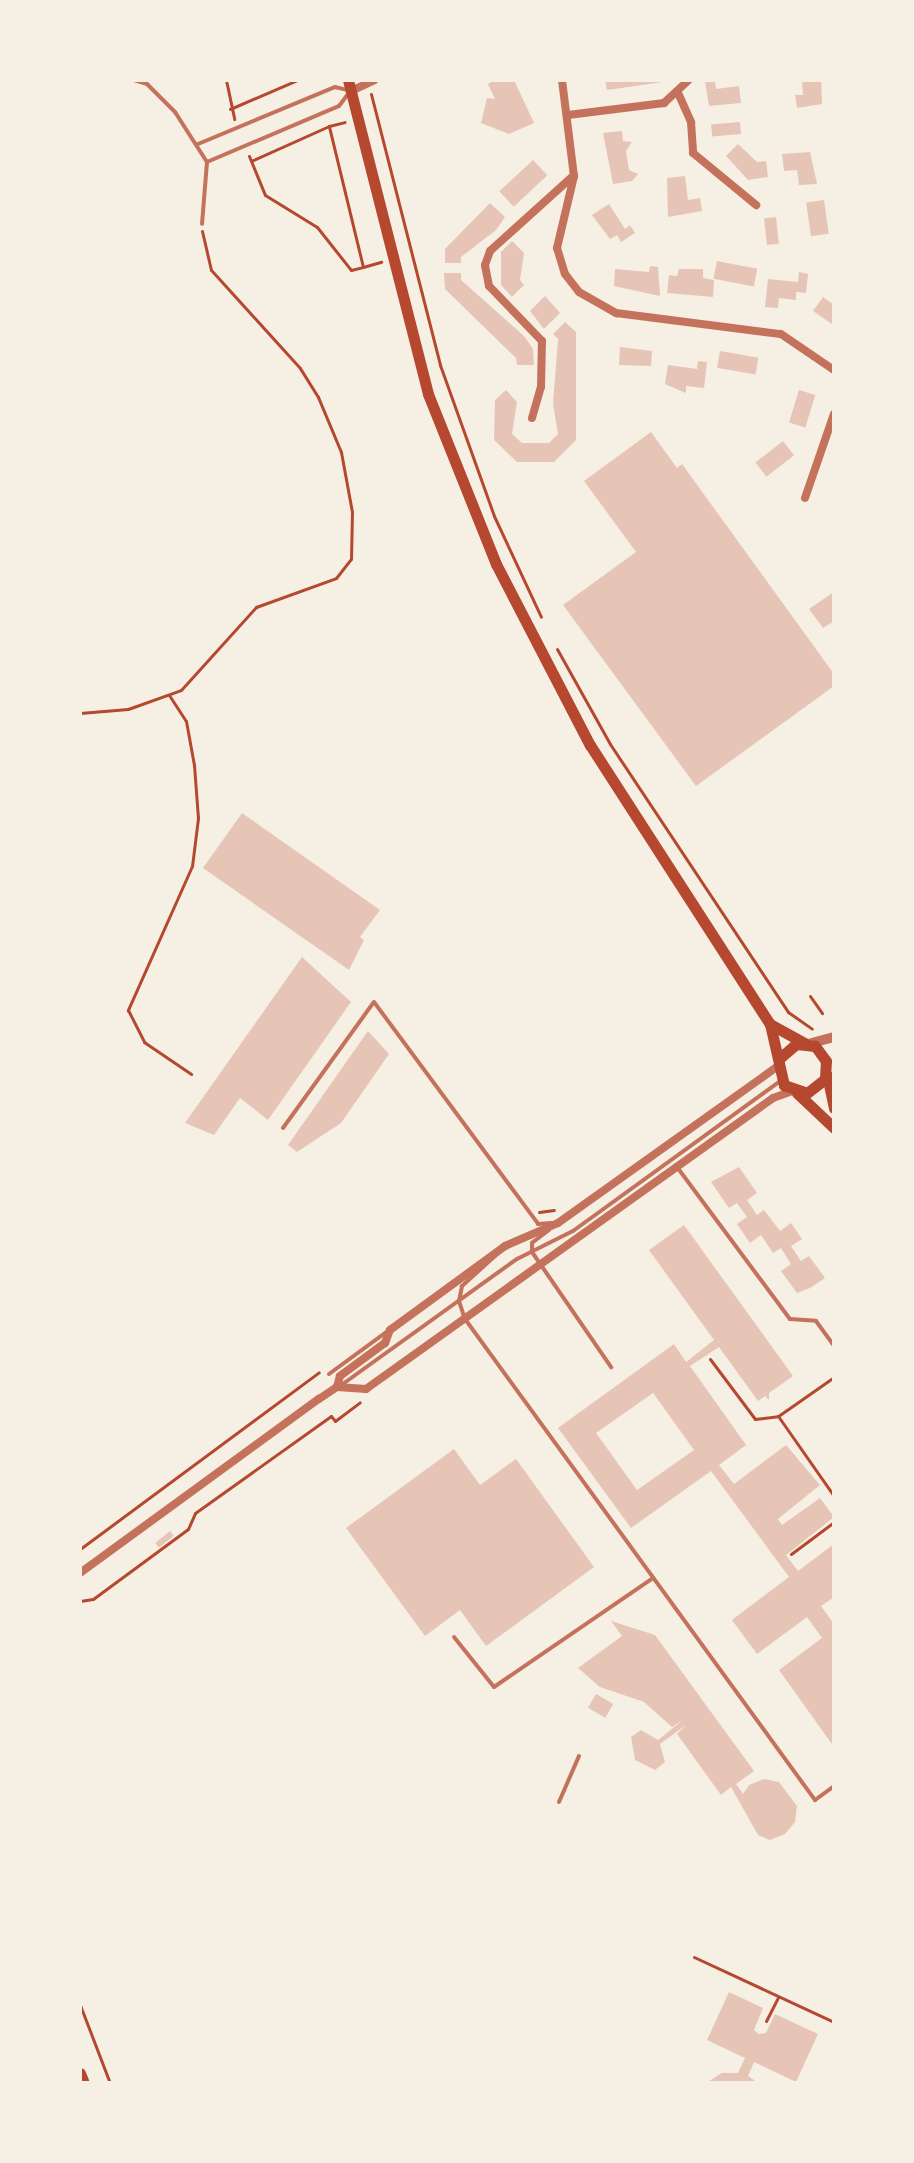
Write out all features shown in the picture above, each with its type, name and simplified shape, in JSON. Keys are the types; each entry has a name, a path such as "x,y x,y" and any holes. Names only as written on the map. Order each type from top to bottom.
{"main road":[{"path":"350,85 428,394 496,564 590,745 770,1024 781,1081 834,1128"},
{"path":"770,1024 824,1055 829,1067 834,1108"},
{"path":"778,1063 789,1047 806,1044"},
{"path":"795,1092 815,1090 829,1067"},
{"path":"80,2073 84,2083"}],"street":[{"path":"562,80 574,176 557,248 565,274 579,292 616,313 781,334 834,370"},
{"path":"568,115 664,103 679,95 689,80"},
{"path":"350,85 372,82"},
{"path":"679,95 691,122 693,153 756,205"},
{"path":"532,418 541,387 542,341 489,286 485,265 512,229 574,176"},
{"path":"805,498 834,414"},
{"path":"806,1044 834,1037"},
{"path":"80,1573 337,1387 340,1376 385,1343 390,1330 497,1252 558,1223 778,1063"},
{"path":"337,1387 366,1389 773,1098 795,1092"}],"lane":[{"path":"134,80 147,84 175,112 207,162 202,224"},
{"path":"198,144 335,87 350,85"},
{"path":"207,162 339,106 350,85"},
{"path":"283,1128 374,1002 538,1224 558,1223"},
{"path":"337,1387 532,1252 573,1231 781,1081"},
{"path":"677,1167 790,1319 816,1321 834,1346"},
{"path":"558,1223 532,1243 532,1252 611,1367"},
{"path":"497,1252 462,1286 459,1301 465,1319 815,1800 834,1786"},
{"path":"329,1374 390,1330"},
{"path":"454,1637 494,1687 653,1578"},
{"path":"559,1802 579,1756"}],"path":[{"path":"230,109 297,80"},
{"path":"372,82 440,365 494,516 546,628"},
{"path":"251,161 329,126 345,122"},
{"path":"329,126 363,267"},
{"path":"265,195 317,227 351,270 381,262"},
{"path":"80,713 128,709 181,690 256,607 336,578 351,559 352,512 341,452 318,397 300,368 211,270 202,224"},
{"path":"553,641 610,744 788,1012 802,1025 822,1028"},
{"path":"169,694 186,721 194,765 198,818 192,866 128,1010 144,1042 191,1074"},
{"path":"810,996 822,1013"},
{"path":"710,1359 755,1419 778,1416 834,1377"},
{"path":"80,1549 310,1380"},
{"path":"80,1601 93,1599 176,1537 195,1513 331,1416 335,1421 364,1400"},
{"path":"778,1416 834,1496"},
{"path":"791,1554 834,1522"},
{"path":"694,1957 834,2022"},
{"path":"766,2021 778,1997"},
{"path":"80,2005 110,2083"}],"building":[{"path":"495,80 514,80 534,123 509,134 481,123 487,98 495,99 488,84"},
{"path":"605,80 663,80 663,82 607,90"},
{"path":"715,80 716,89 739,86 741,103 709,106 705,81"},
{"path":"802,80 821,80 822,104 797,108 795,95 803,95"},
{"path":"740,122 741,134 712,136 711,125"},
{"path":"622,131 623,141 632,142 626,151 629,170 638,174 632,181 613,184 603,133"},
{"path":"738,144 757,162 766,161 768,177 748,180 726,156"},
{"path":"810,152 817,184 799,185 797,170 784,171 782,154"},
{"path":"533,160 547,175 514,207 499,191"},
{"path":"685,176 688,200 700,198 702,211 668,217 667,178"},
{"path":"824,200 829,234 811,236 806,203"},
{"path":"490,203 505,217 496,230 461,257 461,263 445,263 445,249"},
{"path":"609,204 625,229 630,225 635,233 621,242 617,235 610,239 592,215"},
{"path":"776,217 779,244 767,245 764,218"},
{"path":"512,241 524,253 520,280 524,285 512,297 501,285 501,252"},
{"path":"717,261 757,269 754,286 714,279"},
{"path":"650,266 658,267 660,296 614,286 615,269 649,272"},
{"path":"679,269 703,269 703,278 714,280 713,297 667,293 669,275 677,276"},
{"path":"799,272 808,274 806,293 796,292 796,300 779,298 778,308 765,307 768,279 798,282"},
{"path":"444,273 461,273 461,280 524,336 533,349 534,365 517,365 516,358 445,289"},
{"path":"545,296 560,313 544,329 530,311"},
{"path":"823,297 834,305 832,324 813,311"},
{"path":"565,322 576,332 576,440 554,462 517,462 494,440 495,400 506,390 517,402 512,434 522,443 549,443 558,434 553,404 558,339 553,334"},
{"path":"620,347 652,351 651,366 619,365"},
{"path":"720,351 758,358 755,375 717,368"},
{"path":"698,361 707,362 704,388 686,386 686,393 665,384 668,365 697,369"},
{"path":"799,390 815,395 805,427 789,423"},
{"path":"651,432 677,468 682,464 834,674 834,686 696,786 563,605 636,552 584,481"},
{"path":"783,441 794,455 767,477 755,463"},
{"path":"834,592 834,621 823,628 809,609"},
{"path":"242,813 380,910 360,937 364,940 349,970 203,868"},
{"path":"302,957 351,1002 268,1120 240,1098 214,1135 185,1123"},
{"path":"368,1031 389,1054 341,1123 297,1152 288,1145"},
{"path":"739,1167 757,1193 747,1200 757,1215 764,1210 780,1231 791,1223 802,1239 791,1246 801,1261 809,1256 825,1278 797,1293 781,1271 791,1264 781,1248 773,1253 761,1235 750,1243 737,1224 747,1217 737,1203 729,1208 711,1182"},
{"path":"684,1225 793,1376 769,1393 769,1400 765,1396 758,1401 719,1347 690,1366 746,1445 719,1465 734,1484 786,1445 820,1485 778,1519 782,1525 820,1498 834,1517 786,1555 798,1571 834,1544 834,1597 821,1606 834,1624 834,1747 779,1670 822,1638 807,1617 757,1654 732,1620 789,1577 711,1471 631,1528 558,1428 674,1344 686,1362 714,1340 649,1250","holes":["653,1393 694,1450 637,1490 596,1433"]},
{"path":"454,1449 480,1485 516,1459 594,1567 486,1646 460,1610 425,1636 346,1528"},
{"path":"170,1531 174,1536 159,1548 155,1543"},
{"path":"611,1621 655,1635 754,1771 736,1784 743,1794 749,1785 764,1779 779,1782 797,1806 795,1822 785,1834 770,1840 758,1835 731,1787 721,1795 677,1734 686,1725 660,1744 665,1762 655,1770 635,1760 631,1737 641,1730 658,1740 683,1720 672,1727 644,1702 600,1687 578,1668 622,1636"},
{"path":"596,1694 613,1704 605,1718 588,1708"},
{"path":"729,1992 763,2008 754,2030 759,2034 766,2033 775,2014 818,2034 796,2082 754,2062 748,2076 758,2083 706,2083 722,2073 738,2073 745,2058 707,2040"}]}
